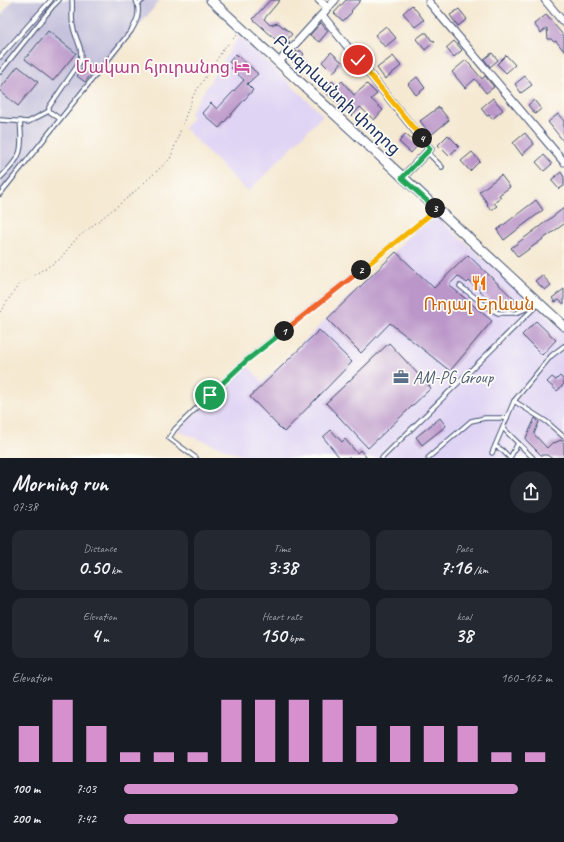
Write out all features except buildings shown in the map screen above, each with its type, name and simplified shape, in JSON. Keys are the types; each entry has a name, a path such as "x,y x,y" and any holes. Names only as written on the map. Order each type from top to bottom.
{"main road":[{"name":"Բագրևանդի փողոց","path":"211,0 564,326"}],"street":[{"path":"320,0 328,8"},
{"path":"279,62 335,0"},
{"path":"545,0 564,23"},
{"path":"429,1 564,162"},
{"path":"322,15 430,149 402,178"}],"lane":[{"path":"0,57 51,0"},
{"path":"0,72 59,0"},
{"path":"49,111 49,107 80,62 82,56 81,48 72,26 72,0"},
{"path":"0,194 131,31 139,13 136,0"},
{"path":"138,4 143,0"},
{"path":"49,111 60,119"},
{"path":"0,120 28,122 49,111"},
{"path":"0,178 11,166 21,151 22,141 20,121"},
{"path":"427,152 442,167"},
{"path":"196,458 169,438 175,429 246,361 437,209"},
{"path":"460,286 490,309 498,313 516,313 539,303"},
{"path":"382,458 539,303"},
{"path":"492,454 514,401 551,356 564,346"},
{"path":"514,401 547,422 564,437"},
{"path":"428,458 471,422 485,418 507,418"},
{"path":"503,428 534,458"},
{"path":"495,446 502,450 510,458 518,443"}],"path":[{"path":"0,312 19,284 59,260 77,238 131,195 170,159 193,96 225,47 243,30"}],"shaded area":[{"path":"13,0 160,0 0,198 0,17"},
{"path":"239,36 323,115 248,192 184,128 193,118 190,113"},
{"path":"435,215 564,331 564,458 248,458 178,431 246,364 263,382 424,222"}],"place":[{"name":"Մակաո հյուրանոց","path":"242,67"},
{"name":"Ռոյալ Երևան","path":"479,283"},
{"name":"AM-PG Group","path":"401,377"}],"route":[{"path":"210,395 246,361 437,209 402,178 430,149 358,60"}]}
